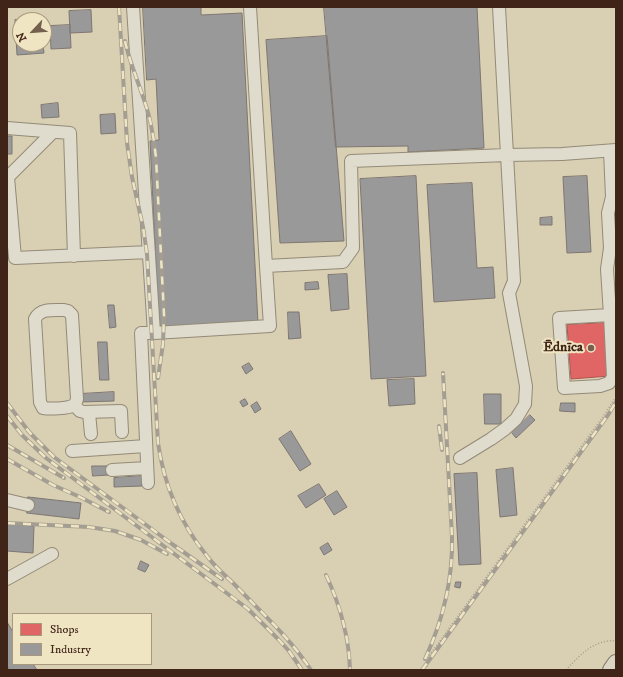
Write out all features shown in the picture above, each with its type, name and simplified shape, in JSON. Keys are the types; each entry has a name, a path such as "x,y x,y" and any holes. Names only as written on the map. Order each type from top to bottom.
{"main road":[{"path":"612,670 616,663"}],"lane":[{"path":"133,7 154,333"},
{"path":"148,483 141,333 270,326 250,7"},
{"path":"460,458 505,429 516,419 525,404 526,386 509,293 514,281 499,7"},
{"path":"7,128 70,134 74,256"},
{"path":"53,132 8,177 11,258 149,252"},
{"path":"266,266 343,262 353,248 351,161 613,151 612,197 608,213 610,248 607,269 610,315 613,377 609,383 600,386 564,388 559,318 610,315"},
{"path":"71,302 72,315 77,399 74,404 68,408 43,408 40,402 37,315 43,311 64,310 68,311 72,315"},
{"path":"74,404 80,410 89,413 121,411 122,432"},
{"path":"89,413 91,434"},
{"path":"72,451 146,446"},
{"path":"112,470 147,468"},
{"path":"7,500 28,505"},
{"path":"7,580 52,554"}],"path":[{"path":"426,670 429,656 433,650 616,397"},
{"path":"566,670 594,645 608,640 616,641"}],"building: Shops":[{"path":"607,323 610,376 571,379 567,325"}],"building: Industry":[{"path":"143,7 201,7 201,15 242,13 258,323 159,328 150,141 159,140 156,79 147,80"},
{"path":"324,7 477,7 484,148 408,152 408,146 336,147"},
{"path":"91,10 92,32 70,33 69,11"},
{"path":"70,25 71,48 52,49 52,26"},
{"path":"327,36 344,241 280,243 266,40"},
{"path":"17,52 44,53 17,55"},
{"path":"58,103 59,117 42,118 41,105"},
{"path":"115,114 116,133 101,134 100,115"},
{"path":"7,136 12,136 12,154 7,154"},
{"path":"416,176 426,376 371,379 360,179"},
{"path":"587,176 591,252 567,253 563,177"},
{"path":"472,183 477,268 493,267 495,298 434,302 427,185"},
{"path":"552,217 552,225 540,225 540,218"},
{"path":"347,274 349,309 331,311 328,275"},
{"path":"318,282 319,289 305,290 305,283"},
{"path":"108,305 114,305 116,327 110,328"},
{"path":"288,312 299,312 301,338 289,339"},
{"path":"98,342 107,342 109,380 100,380"},
{"path":"249,363 253,369 246,374 242,367"},
{"path":"414,379 415,404 389,406 387,380"},
{"path":"114,392 114,401 81,402 80,394"},
{"path":"484,394 501,394 501,424 485,424"},
{"path":"245,399 248,404 243,407 240,402"},
{"path":"257,402 261,409 255,413 251,406"},
{"path":"561,403 575,403 575,412 560,411"},
{"path":"530,415 535,420 516,438 512,433"},
{"path":"291,431 311,464 300,471 279,439"},
{"path":"92,466 109,466 109,475 93,476"},
{"path":"513,468 517,515 500,517 496,470"},
{"path":"477,473 481,564 459,565 454,474"},
{"path":"142,476 142,486 114,487 114,478"},
{"path":"319,484 326,495 306,508 298,496"},
{"path":"337,491 347,507 334,515 324,499"},
{"path":"28,497 81,503 79,519 27,513"},
{"path":"7,524 34,526 33,553 7,551"},
{"path":"328,543 332,550 324,555 320,548"},
{"path":"141,561 149,565 145,572 138,569"},
{"path":"456,582 461,582 460,588 455,587"},
{"path":"7,622 12,630 12,665 34,665 37,670 10,670 7,666"}],"railway":[{"path":"119,7 127,143 147,254 158,443 164,474 181,517 197,543 214,564 285,636 311,670"},
{"path":"125,41 149,115 156,158 164,315 163,344 158,378"},
{"path":"425,659 442,615 451,569 452,537 443,373"},
{"path":"422,670 616,402"},
{"path":"7,403 30,433 54,457 222,579"},
{"path":"7,416 22,435 46,458 248,609 289,651 302,670"},
{"path":"439,426 442,450"},
{"path":"7,445 64,478"},
{"path":"7,459 53,485 109,512"},
{"path":"7,523 89,527 115,531 141,540 167,554"},
{"path":"326,575 336,598 343,621 348,645 350,670"}],"place":[{"name":"Ēdnīca","path":"591,348"}]}
